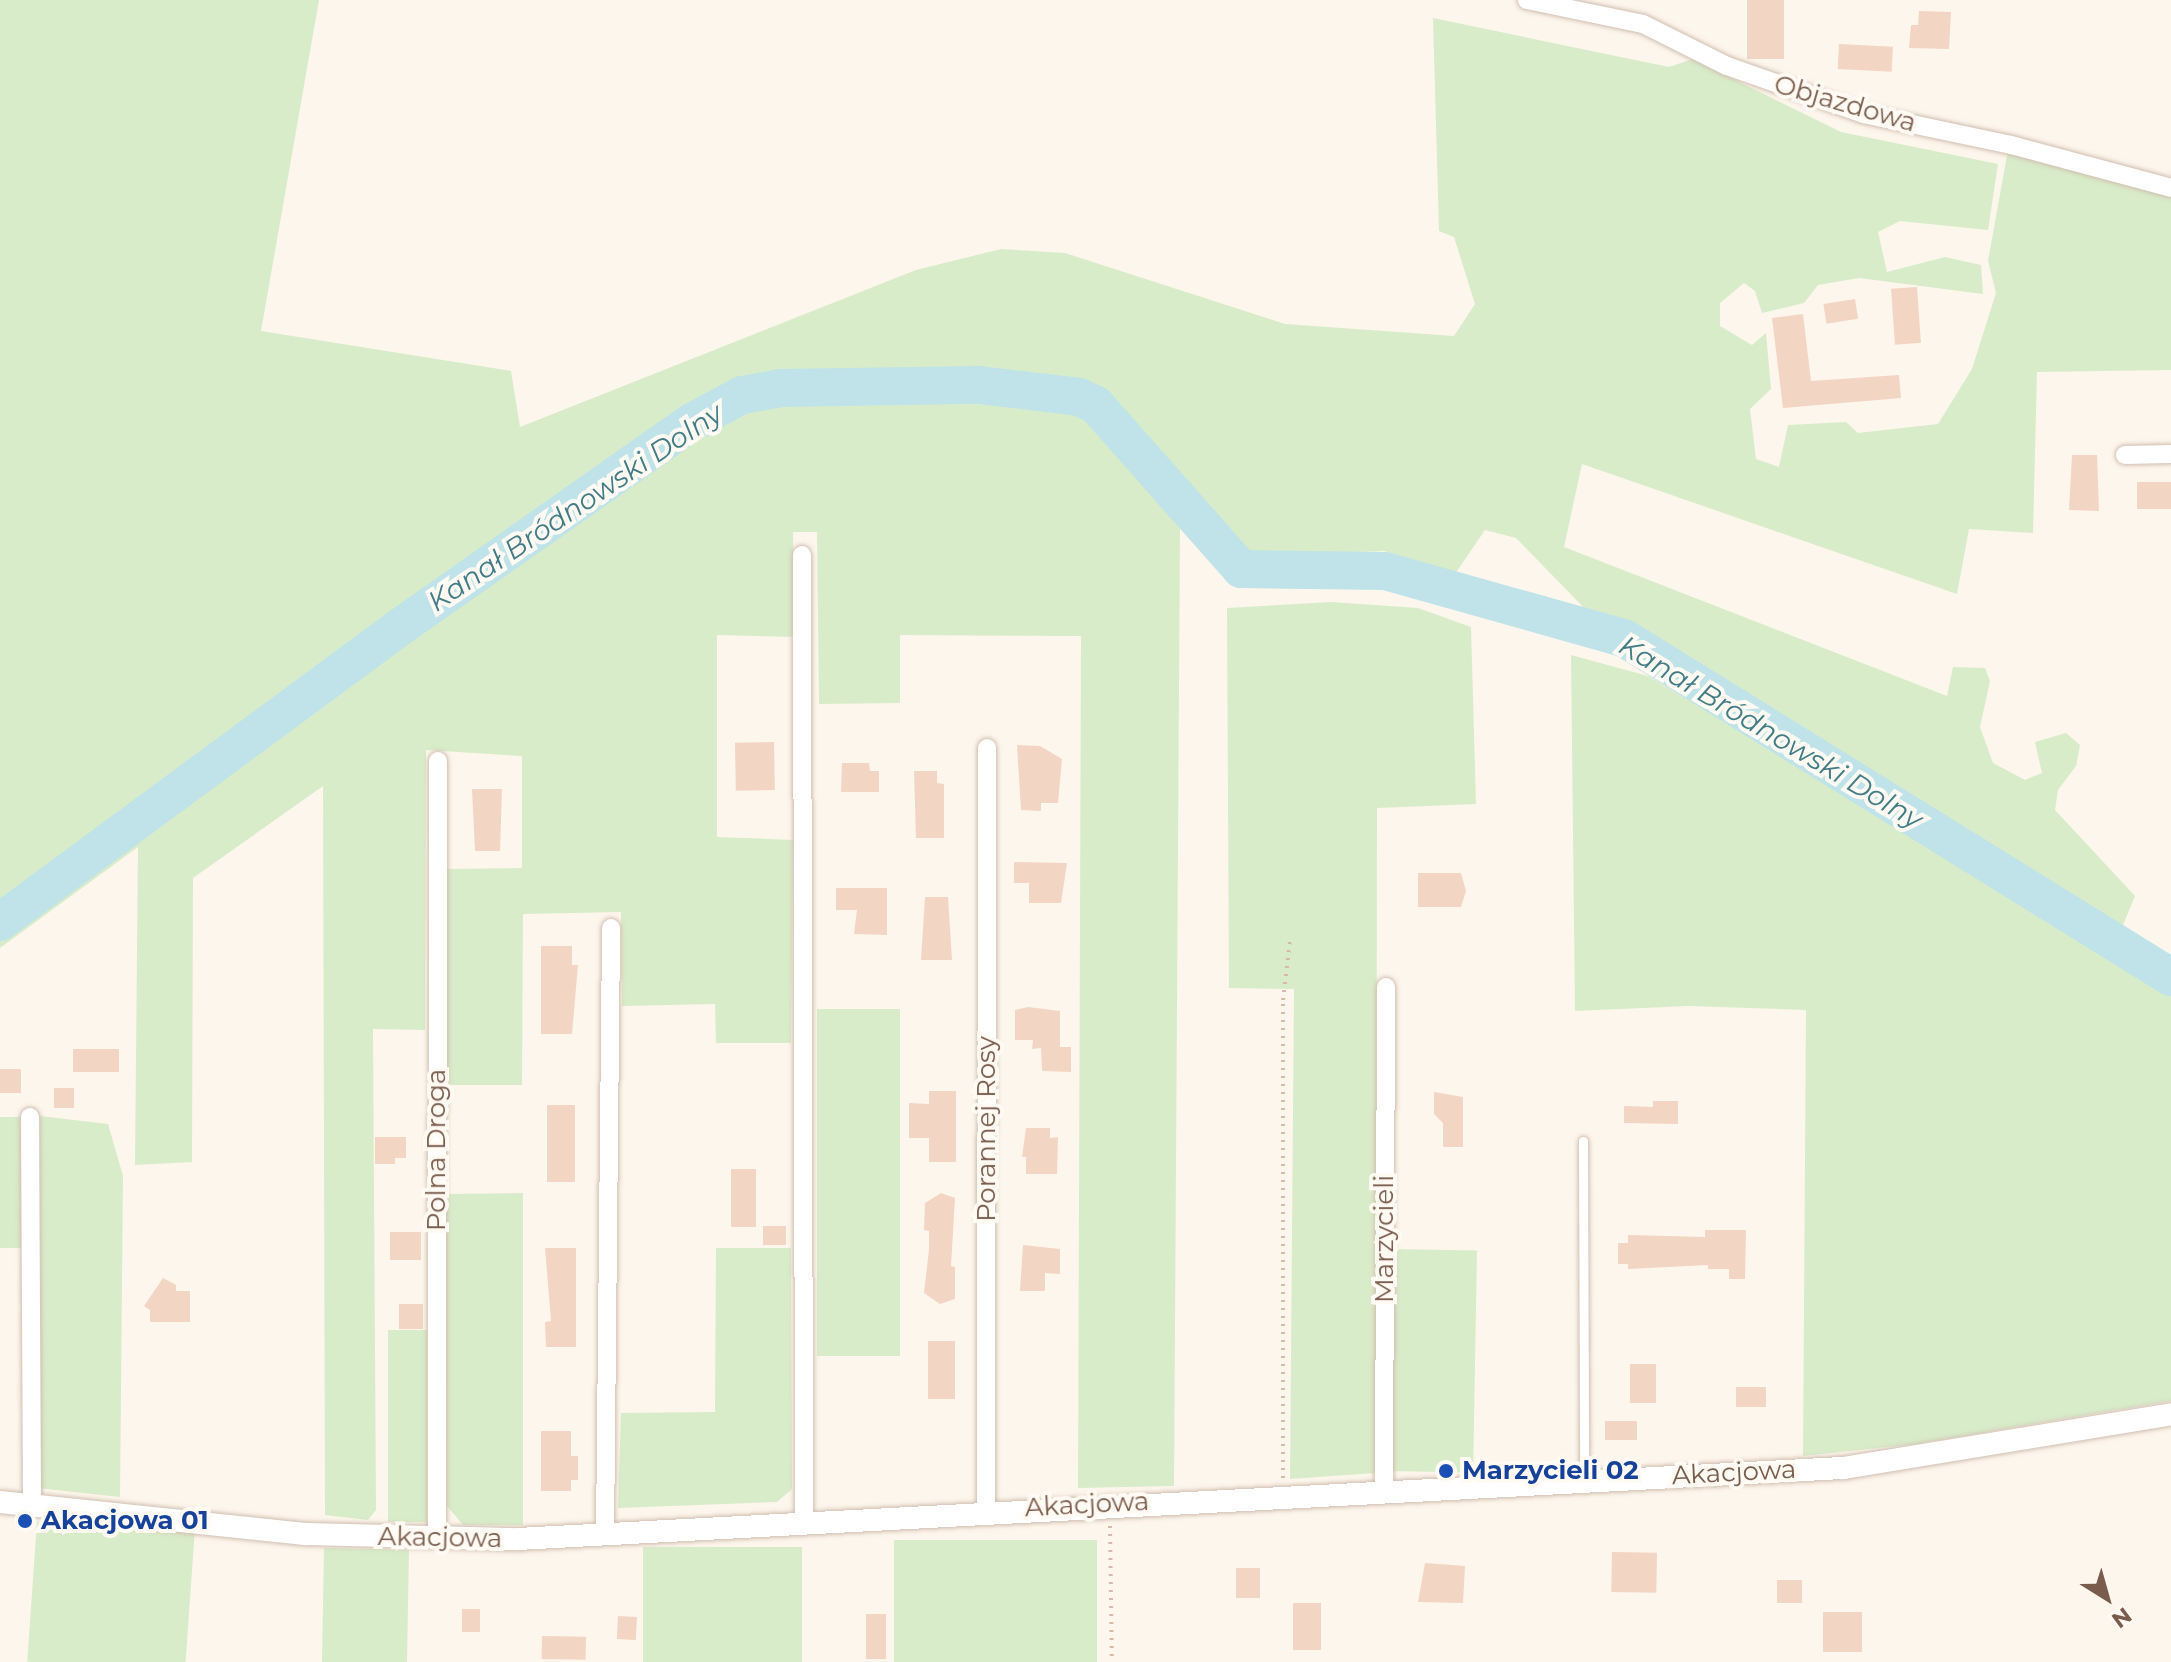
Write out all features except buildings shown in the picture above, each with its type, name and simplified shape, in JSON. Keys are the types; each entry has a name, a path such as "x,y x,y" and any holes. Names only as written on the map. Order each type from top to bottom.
{"street":[{"name":"Objazdowa","path":"1527,0 1643,24 1727,66 1851,110 2011,145 2171,188"},
{"path":"2125,455 2171,454"},
{"path":"802,555 804,1523"},
{"name":"Porannej Rosy","path":"986,1511 987,748"},
{"name":"Polna Droga","path":"437,1539 438,761"},
{"path":"605,1536 611,928"},
{"name":"Marzycieli","path":"1384,1490 1386,987"},
{"path":"30,1117 32,1506"},
{"name":"Akacjowa","path":"0,1502 307,1534 437,1539 605,1536 1110,1504 1843,1468 2171,1414"}],"lane":[{"path":"1583,1141 1584,1481"}],"path":[{"path":"1284,1496 1283,1000 1290,941"},
{"path":"1110,1504 1112,1662"}],"green space":[{"path":"0,0 319,0 261,331 511,371 520,427 916,270 1001,249 1065,253 1285,324 1454,336 1475,304 1454,237 1439,231 1433,18 1669,67 1693,59 1841,132 1998,164 1988,230 1900,221 1878,232 1887,272 1945,257 1981,265 1983,294 1859,278 1818,285 1804,303 1762,313 1755,291 1744,283 1720,303 1720,326 1752,345 1766,333 1771,389 1750,409 1756,459 1779,467 1788,425 1846,422 1858,433 1938,424 1972,369 1996,293 1988,261 2008,150 2171,196 2171,370 2037,372 2033,533 1969,529 1957,594 1582,464 1564,547 1947,696 1953,667 1985,668 1990,681 1980,727 1993,763 2025,780 2042,773 2035,742 2066,733 2080,745 2076,766 2058,790 2055,810 2135,896 2121,930 2171,960 2171,1401 1915,1444 1803,1456 1806,1010 1688,1006 1575,1011 1571,655 1648,676 1688,700 1696,669 1593,617 1516,538 1485,530 1455,574 1384,551 1244,556 1231,585 1180,527 1174,1486 1078,1488 1081,636 900,635 900,703 819,704 817,532 793,532 794,637 717,635 717,837 793,840 791,1043 716,1043 715,1004 622,1006 621,912 523,914 522,1085 445,1085 445,869 522,868 522,756 426,750 425,1030 373,1029 376,1510 368,1520 325,1515 323,786 193,878 192,1162 135,1165 138,847 0,948"},
{"path":"1331,602 1418,608 1471,627 1476,804 1377,808 1376,1473 1290,1479 1294,989 1229,988 1227,608"},
{"path":"817,1009 900,1009 900,1356 817,1356"},
{"path":"40,1116 108,1124 123,1176 120,1497 37,1488"},
{"path":"0,1117 21,1117 21,1248 0,1248"},
{"path":"523,1193 523,1525 463,1525 447,1506 446,1194"},
{"path":"716,1248 791,1248 792,1489 777,1502 618,1508 621,1413 715,1412"},
{"path":"1391,1249 1477,1251 1473,1472 1387,1471"},
{"path":"388,1330 427,1330 427,1522 388,1522"},
{"path":"37,1522 195,1533 186,1662 27,1662"},
{"path":"894,1540 1097,1540 1097,1662 894,1662"},
{"path":"643,1547 802,1547 802,1662 643,1662"},
{"path":"324,1548 409,1549 407,1662 322,1662"}],"waterway":[{"name":"Kanał Bródnowski Dolny","path":"0,922 400,627 692,422 742,395 780,388 979,385 1079,397 1096,405 1241,569 1385,571 1624,638 2171,977"}],"place":[{"name":"Marzycieli 02","path":"1446,1471"},
{"name":"Akacjowa 01","path":"25,1521"}]}
